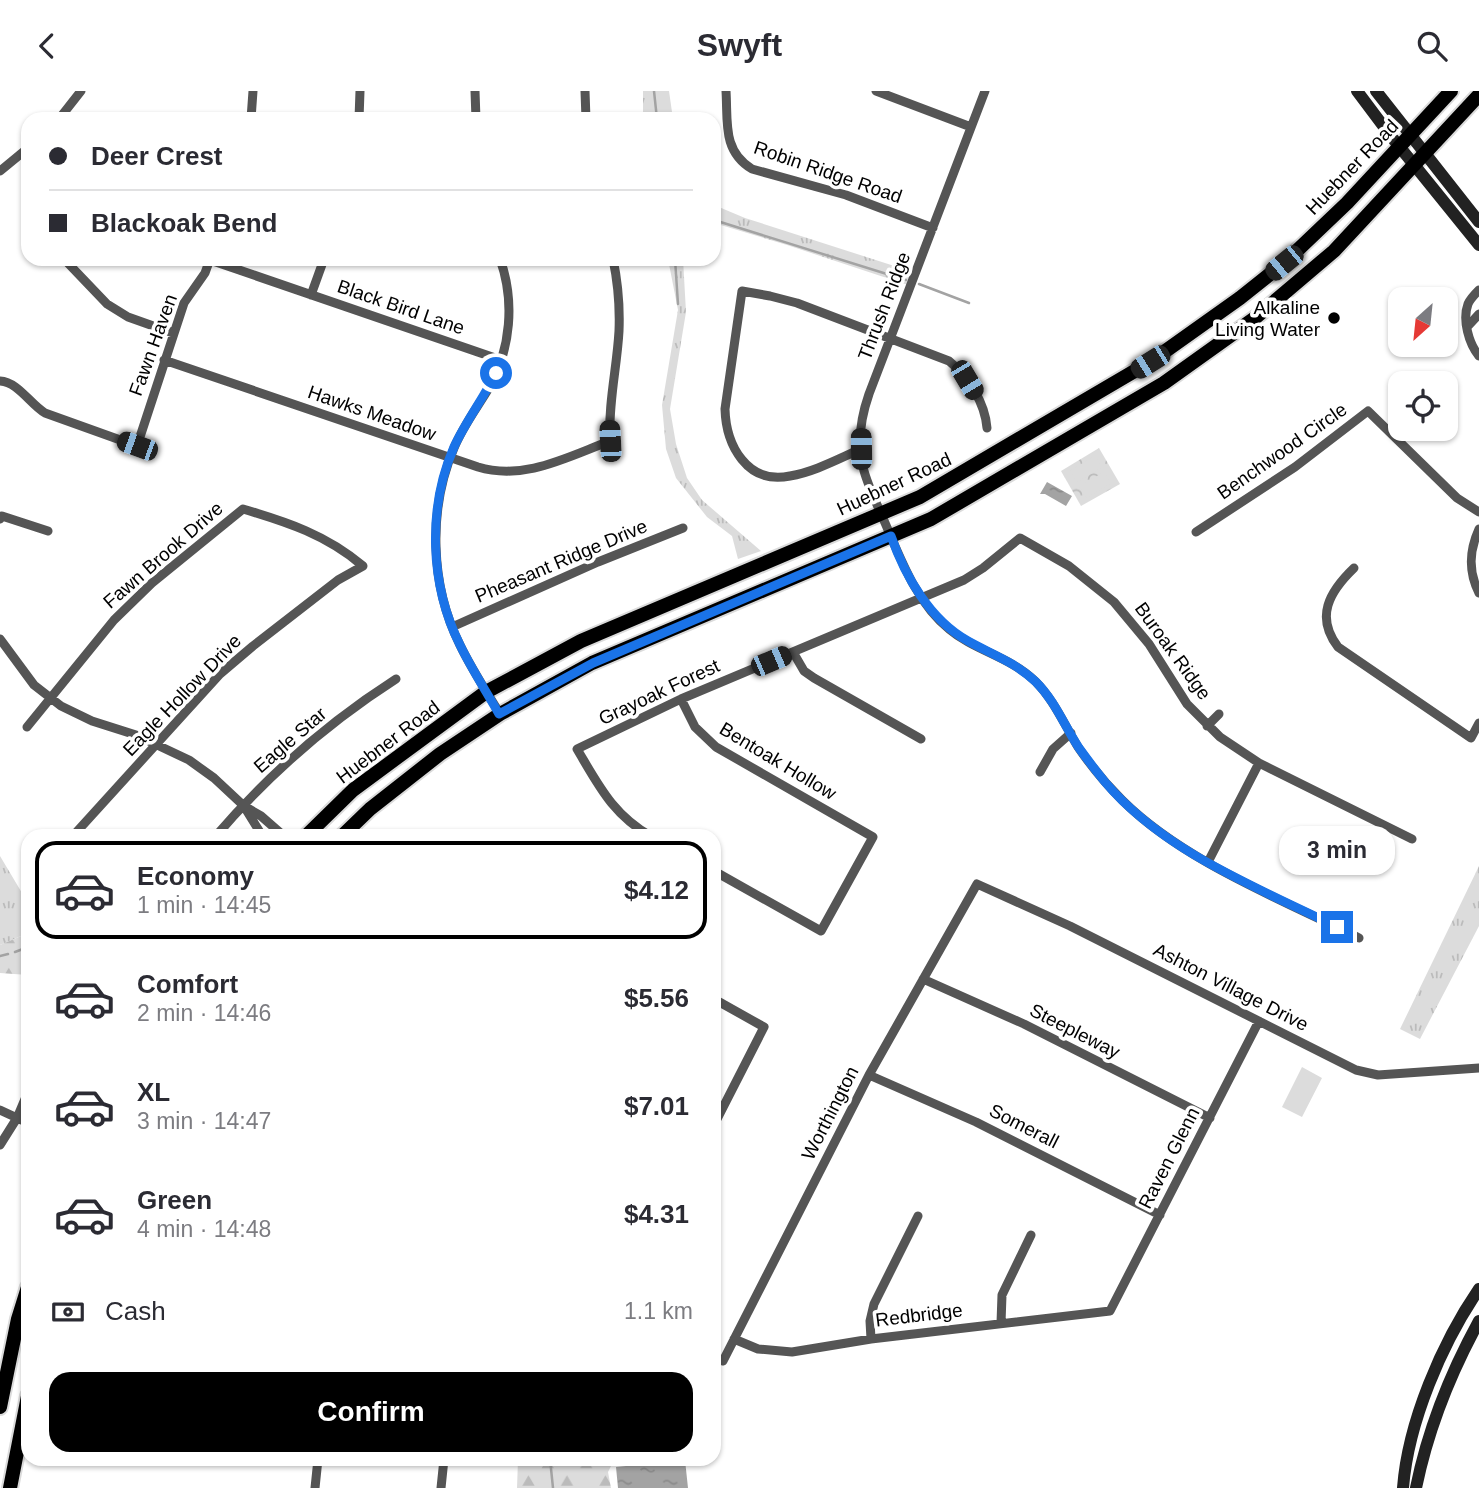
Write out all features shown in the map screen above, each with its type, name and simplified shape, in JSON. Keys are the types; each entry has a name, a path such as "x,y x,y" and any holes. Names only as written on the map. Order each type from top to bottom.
{"main road":[{"path":"1357,91 1479,245"},
{"path":"1376,91 1479,222"},
{"name":"Huebner Road","path":"313,829 353,790 486,692 581,641 920,497 1150,362 1284,263 1347,203 1451,91"},
{"path":"349,829 370,809 440,754 499,714 604,658 931,519 1164,383 1255,318 1334,251 1415,167 1479,95"},
{"path":"1227,307 1241,328"},
{"path":"1403,1488 1411,1441 1445,1349 1479,1289"},
{"path":"0,1406 21,1309"},
{"path":"1416,1488 1432,1427 1460,1356 1479,1321"},
{"path":"10,1488 7,1471 21,1421"}],"street":[{"path":"64,112 81,91"},
{"path":"252,112 253,91"},
{"path":"359,112 360,91"},
{"path":"475,91 476,112"},
{"path":"585,91 586,112"},
{"name":"Robin Ridge Road","path":"726,91 731,145 741,163 752,169 846,195 933,228"},
{"path":"876,91 971,127"},
{"name":"Thrush Ridge","path":"985,91 865,407 862,466 891,536 935,617 950,630 1011,662 1035,681 1055,706 1105,782 1149,824 1177,845 1208,862 1359,938"},
{"path":"0,171 21,154"},
{"path":"70,266 97,296 117,311 173,333"},
{"name":"Fawn Haven","path":"0,381 8,381 14,385 35,407 45,413 137,446 184,303 208,266"},
{"name":"Black Bird Lane","path":"227,266 501,360"},
{"path":"311,295 321,266"},
{"path":"499,714 452,627 440,583 435,545 440,496 450,458 465,426 489,387 506,342 509,310 502,266"},
{"name":"Hawks Meadow","path":"164,360 487,470 516,472 535,468 610,441 609,400 619,333 620,305 614,266"},
{"path":"1479,290 1475,302 1468,303 1466,316 1468,336 1479,356"},
{"path":"861,449 804,473 787,477 764,474 753,469 736,453 726,425 725,409 742,291 784,299 939,356 958,369 984,408 987,428"},
{"path":"1468,326 1479,314"},
{"name":"Benchwood Circle","path":"1196,532 1295,467 1368,411 1457,498 1479,512"},
{"name":"Eagle Hollow Drive","path":"79,829 220,674 338,580 363,566 345,551 309,530 243,509"},
{"name":"Fawn Brook Drive","path":"27,727 114,620 152,583 243,509"},
{"path":"0,519 2,516 48,531"},
{"name":"Pheasant Ridge Drive","path":"452,627 598,562 683,528"},
{"path":"1479,529 1471,557 1471,571 1479,593"},
{"name":"Grayoak Forest","path":"638,829 618,813 577,750 681,699 964,580 1020,538"},
{"name":"Buroak Ridge","path":"1020,538 1069,566 1114,602 1149,644 1187,704 1207,726 1239,751 1412,839"},
{"path":"1354,568 1342,579 1327,606 1325,619 1330,636 1338,647 1471,738 1479,723"},
{"path":"0,639 23,672 50,698 92,722 136,735 189,760 276,829"},
{"path":"793,652 804,671 814,678 921,739"},
{"name":"Eagle Star","path":"222,829 295,756 363,701 396,679"},
{"name":"Bentoak Hollow","path":"681,699 695,727 716,747 873,837 821,931 721,875"},
{"path":"1207,726 1219,714"},
{"path":"1040,772 1053,749 1071,733"},
{"path":"1208,862 1259,763"},
{"path":"244,806 257,829"},
{"name":"Worthington","path":"723,1361 869,1075 976,884"},
{"name":"Ashton Village Drive","path":"976,884 1070,926 1363,1073 1378,1075 1479,1068"},
{"name":"Steepleway","path":"923,979 1024,1024 1210,1118"},
{"path":"721,1003 764,1027 721,1110"},
{"name":"Raven Glenn","path":"1110,1311 1259,1021"},
{"name":"Somerall","path":"869,1075 976,1122 1160,1215"},
{"path":"0,1145 21,1108"},
{"path":"0,1110 21,1119"},
{"path":"871,1339 870,1321 874,1304 918,1216"},
{"path":"1000,1323 1002,1295 1031,1235"},
{"name":"Redbridge","path":"734,1339 758,1349 792,1352 871,1339 1110,1311"},
{"path":"1416,1425 1432,1427"},
{"path":"315,1488 317,1466"},
{"path":"440,1488 443,1466"}],"green space":[{"path":"643,91 669,91 672,112 643,112"},
{"path":"721,208 913,272 908,285 721,225"},
{"path":"669,266 683,266 686,312 670,409 676,444 687,478 702,500 761,551 738,559 732,536 707,517 676,478 666,449 662,405 678,310"},
{"path":"1099,448 1120,484 1081,506 1061,471"},
{"path":"1095,456 1102,467 1077,482 1070,471"},
{"path":"1104,472 1111,483 1086,498 1079,486"},
{"path":"0,856 21,891 21,936 0,945"},
{"path":"1479,866 1479,926 1420,1039 1400,1029"},
{"path":"21,936 21,974 0,973 0,945"},
{"path":"1302,1067 1322,1078 1302,1117 1282,1107"},
{"path":"518,1466 611,1466 608,1472 611,1488 517,1488"}],"water":[{"path":"1047,482 1072,496 1066,506 1040,494"},
{"path":"686,1466 688,1488 618,1488 616,1467"}],"waterway":[{"path":"654,91 656,112"},
{"path":"721,222 906,280"},
{"path":"675,266 678,304"},
{"path":"919,284 969,303"},
{"path":"15,952 21,950"},
{"path":"0,956 8,954"},
{"path":"551,1466 553,1488"}],"place":[{"name":"Alkaline Living Water","path":"1334,318"}],"route":[{"path":"496,373 450,458 440,496 435,545 442,596 452,627 499,714 593,663 641,641 891,536 914,583 935,617 950,630 1011,662 1035,681 1046,693 1079,748 1105,782 1149,824 1177,845 1208,862 1337,927"}]}
